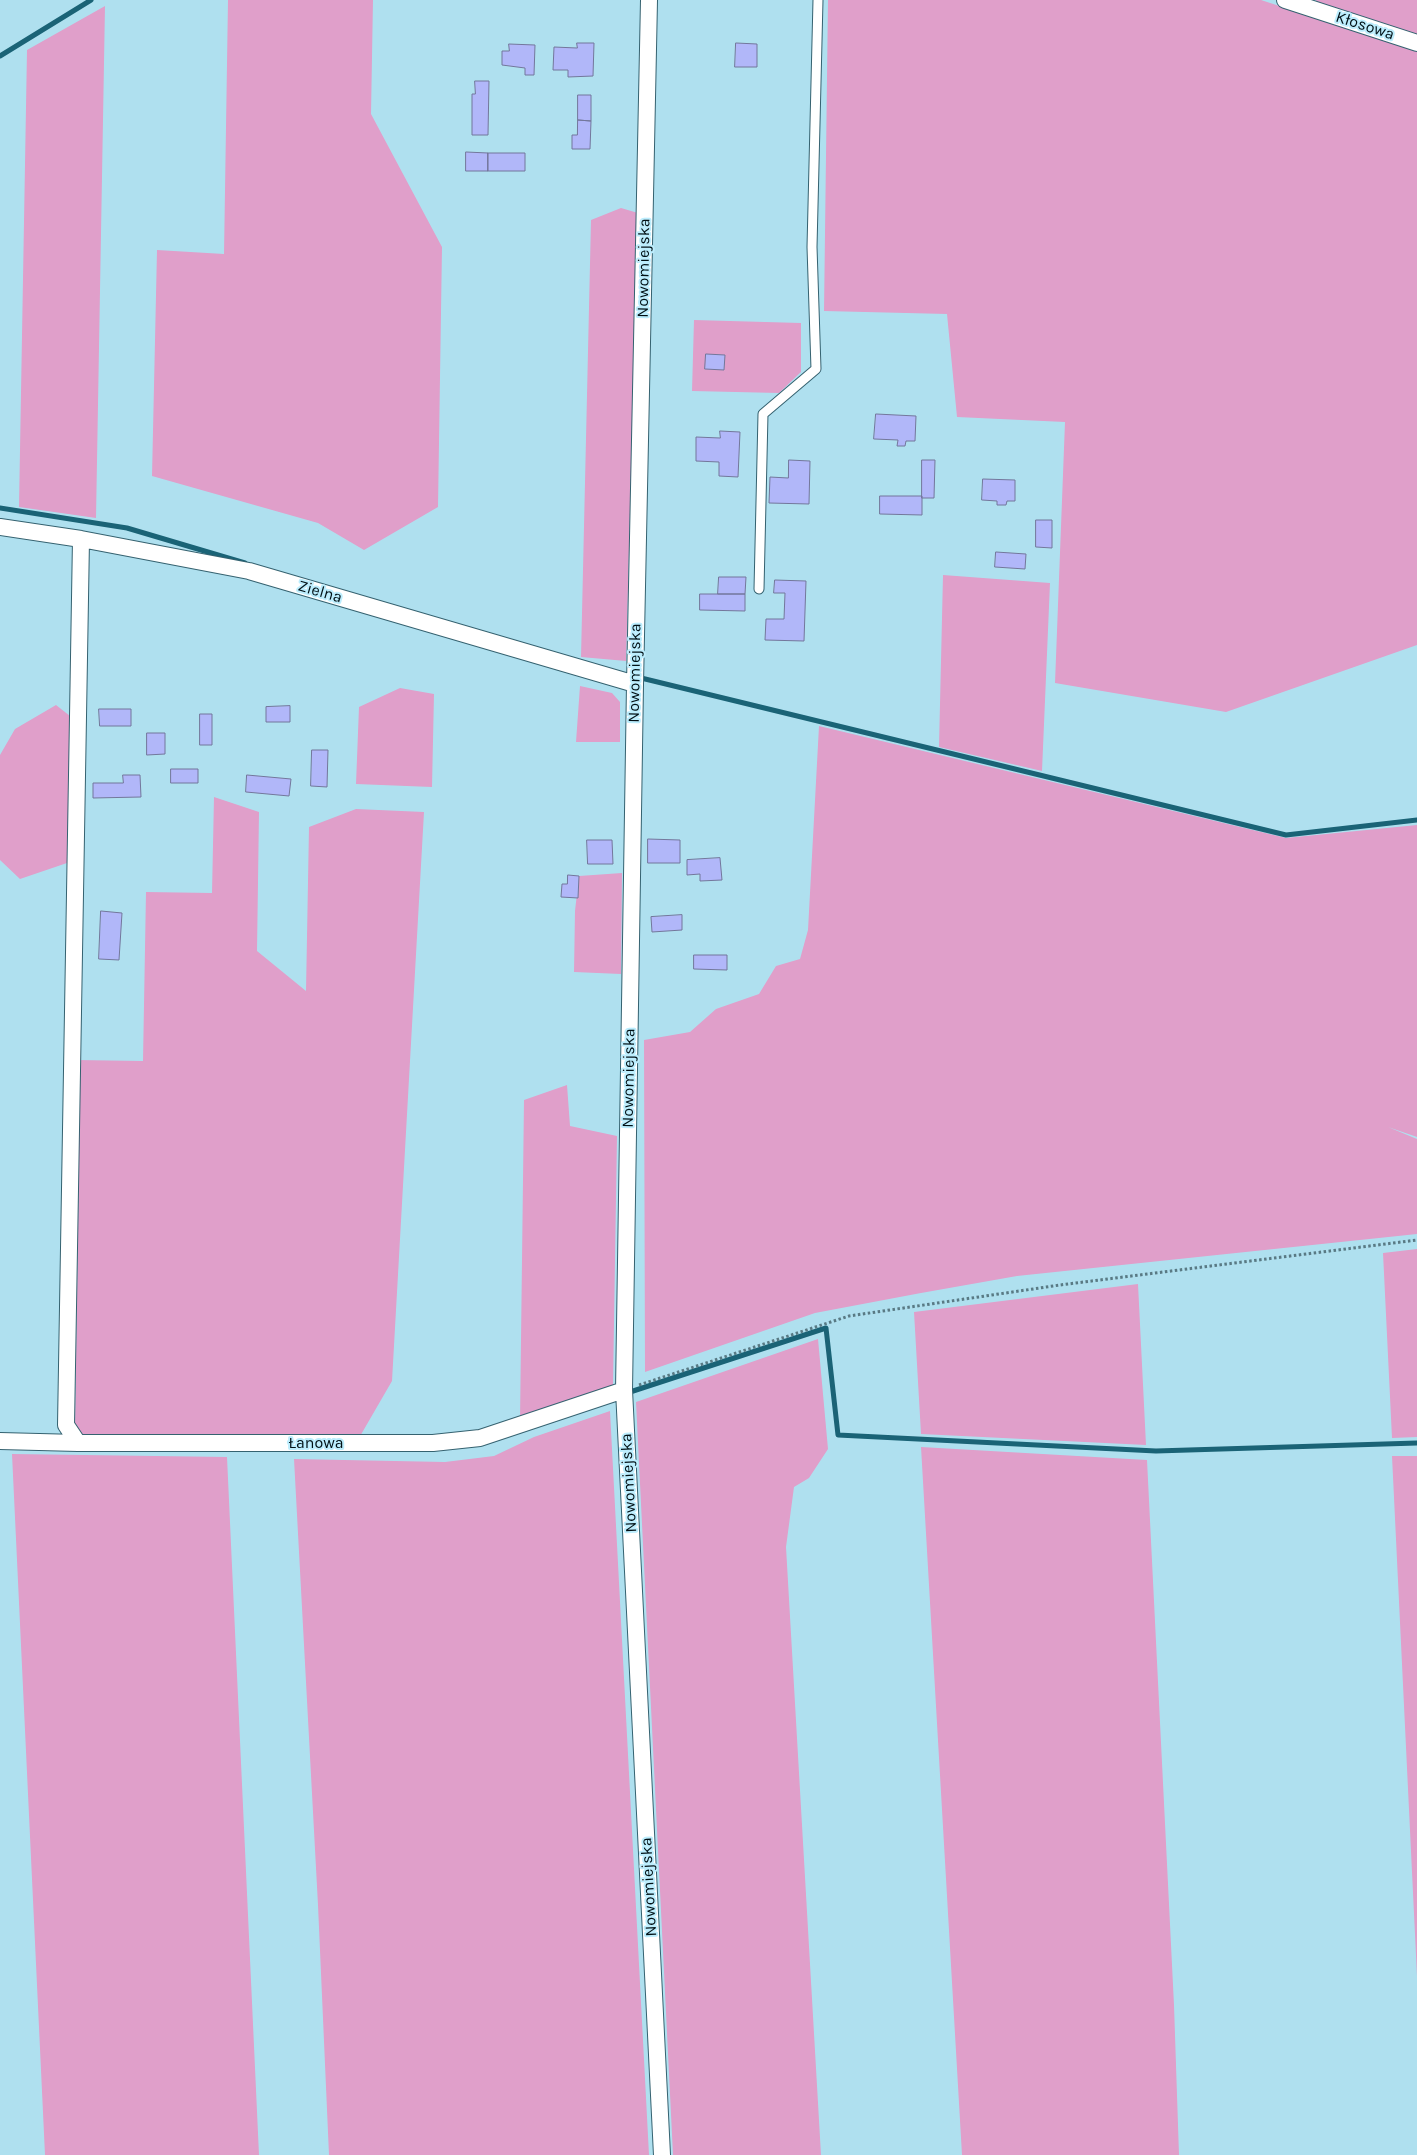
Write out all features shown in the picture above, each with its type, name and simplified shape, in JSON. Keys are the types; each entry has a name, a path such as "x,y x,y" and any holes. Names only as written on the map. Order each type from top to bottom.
{"street":[{"name":"Nowomiejska","path":"649,0 635,677 624,1395 662,2155"},
{"name":"Kłosowa","path":"1285,0 1417,43"},
{"name":"Zielna","path":"0,527 81,539 249,571 635,677"},
{"path":"78,1443 66,1425 81,539"},
{"name":"Łanowa","path":"0,1442 433,1444 480,1438 624,1395"}],"lane":[{"path":"759,589 763,414 816,369 812,247 818,0"}],"path":[{"path":"624,1395 849,1316 1060,1284 1417,1240"}],"shaded area":[{"path":"228,0 373,0 371,114 442,247 438,507 364,550 318,523 152,476 157,250 224,254"},
{"path":"828,0 1261,0 1417,51 1417,645 1226,712 1055,683 1065,422 957,417 947,314 824,311"},
{"path":"1316,0 1417,0 1417,38 1317,3"},
{"path":"105,6 96,518 19,507 27,50"},
{"path":"621,208 638,213 626,661 581,657 591,220"},
{"path":"694,320 801,323 801,372 779,393 692,391"},
{"path":"943,575 1050,583 1042,771 939,747"},
{"path":"580,686 612,693 620,702 620,742 576,742"},
{"path":"400,688 434,694 432,787 356,784 359,707"},
{"path":"56,705 70,716 67,863 20,879 0,860 0,755 15,729"},
{"path":"819,726 1286,838 1417,825 1417,1137 1388,1127 1417,1139 1417,1234 1017,1276 921,1293 815,1313 645,1372 644,1040 690,1032 716,1009 759,994 776,966 800,959 808,930"},
{"path":"214,797 259,812 257,951 306,991 309,827 356,809 424,812 392,1381 359,1438 82,1438 75,1427 79,1165 76,1060 143,1061 146,892 212,893"},
{"path":"622,873 621,974 574,972 575,911 579,876"},
{"path":"567,1085 570,1126 617,1136 613,1385 520,1420 524,1100"},
{"path":"1417,1249 1417,1437 1392,1438 1383,1253"},
{"path":"1138,1284 1146,1445 921,1434 914,1312"},
{"path":"818,1339 828,1449 809,1478 794,1487 786,1547 821,2155 673,2155 636,1402"},
{"path":"610,1411 649,2155 329,2155 318,1905 294,1459 445,1462 494,1456 534,1437"},
{"path":"921,1447 1147,1460 1174,2005 1179,2155 962,2155"},
{"path":"12,1454 227,1457 259,2155 45,2155"},
{"path":"1392,1456 1417,1456 1417,1976"}],"building":[{"path":"577,43 594,43 593,76 568,77 568,70 553,70 554,47 577,48"},
{"path":"736,43 757,44 757,67 735,67"},
{"path":"509,44 535,45 534,75 525,75 525,68 502,65 502,51 509,51"},
{"path":"475,81 489,81 488,135 472,135 472,94 475,94"},
{"path":"578,95 591,95 591,121 578,120"},
{"path":"578,120 591,121 590,149 572,149 572,135 577,135"},
{"path":"466,152 488,153 488,171 466,171"},
{"path":"488,153 525,153 525,171 488,171"},
{"path":"706,354 725,355 724,370 705,369"},
{"path":"876,414 916,416 915,441 906,441 905,446 897,446 898,440 874,439"},
{"path":"720,431 740,432 738,477 719,476 719,462 696,461 696,437 720,438"},
{"path":"789,460 810,461 809,504 769,503 770,477 788,478"},
{"path":"922,460 935,460 934,498 922,498"},
{"path":"983,479 1015,480 1015,501 1007,501 1006,505 997,505 997,501 982,500"},
{"path":"880,496 922,496 922,515 880,514"},
{"path":"1036,520 1052,520 1052,548 1036,547"},
{"path":"996,552 1026,554 1025,569 995,567"},
{"path":"719,577 746,577 745,594 718,594"},
{"path":"775,580 806,581 804,641 765,640 766,619 784,619 785,593 774,593"},
{"path":"700,594 745,594 745,611 700,610"},
{"path":"290,706 290,722 266,722 266,707"},
{"path":"99,709 131,709 131,726 100,726"},
{"path":"200,714 212,714 212,745 200,745"},
{"path":"147,733 165,733 165,754 147,755"},
{"path":"312,750 328,750 327,787 311,786"},
{"path":"171,769 198,769 198,783 171,783"},
{"path":"123,775 140,775 141,797 93,798 93,783 123,783"},
{"path":"247,775 291,779 289,796 246,792"},
{"path":"648,839 680,840 680,863 648,863"},
{"path":"587,840 612,840 613,864 588,864"},
{"path":"720,858 722,880 700,881 700,874 687,875 687,860"},
{"path":"568,875 579,876 578,898 561,897 562,884 567,884"},
{"path":"101,911 122,913 119,960 99,959"},
{"path":"682,915 682,930 652,932 651,917"},
{"path":"694,955 727,955 727,970 694,969"}],"waterway":[{"path":"0,56 91,0"},
{"path":"0,508 127,528 245,563"},
{"path":"637,677 1286,835 1417,820"},
{"path":"627,1393 826,1328 838,1435 1156,1451 1417,1443"}]}
